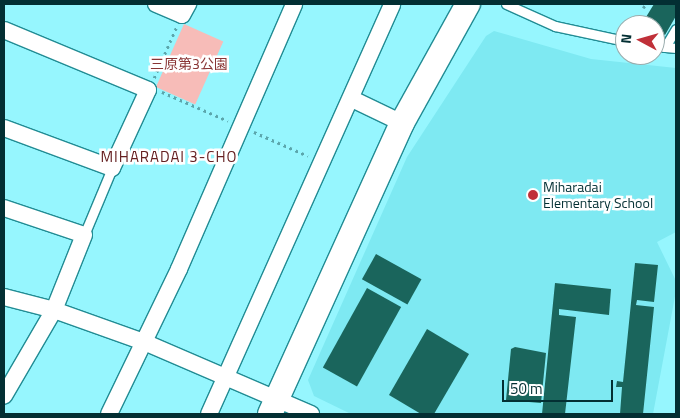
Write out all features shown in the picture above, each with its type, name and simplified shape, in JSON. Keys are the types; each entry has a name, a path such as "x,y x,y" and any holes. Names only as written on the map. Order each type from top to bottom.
{"street":[{"path":"156,4 185,10"},
{"path":"109,414 144,342 294,4"},
{"path":"208,414 352,99 392,4"},
{"path":"274,407 402,123 468,4"},
{"path":"4,30 148,90 112,168 4,128"},
{"path":"352,99 402,123"},
{"path":"4,208 84,235 54,310 4,395"},
{"path":"4,297 54,310 144,342 225,378 274,407 311,414"}],"lane":[{"path":"506,4 555,26 615,39"},
{"path":"676,29 665,47 676,48"},
{"path":"84,235 112,168"}],"path":[{"path":"643,8 646,4"},
{"path":"148,90 185,10"}],"shaded area":[{"name":"Miharadai Elementary School","path":"494,31 591,59 615,62 615,65 648,65 676,68 676,232 657,242 676,281 676,291 653,414 351,414 314,396 308,380 407,157 486,36"}],"green space":[{"name":"三原第3公園","path":"184,24 223,41 195,105 156,87"}],"building":[{"path":"654,4 676,4 676,16 665,35 665,15 647,15"},
{"path":"376,254 421,279 407,305 362,279"},
{"path":"635,263 658,265 654,302 637,300 636,305 654,307 643,414 620,414 622,387 616,387 617,381 623,382"},
{"path":"555,283 611,289 609,315 559,309 559,315 576,317 565,414 542,414"},
{"path":"367,288 401,307 357,386 323,368"},
{"path":"427,329 469,354 434,414 421,414 389,395"},
{"path":"515,347 546,353 541,403 506,400 511,349"}],"place":[{"name":"Miharadai Elementary School","path":"533,195"}],"district":[{"name":"MIHARADAI 3-CHO","path":"169,157"}]}
